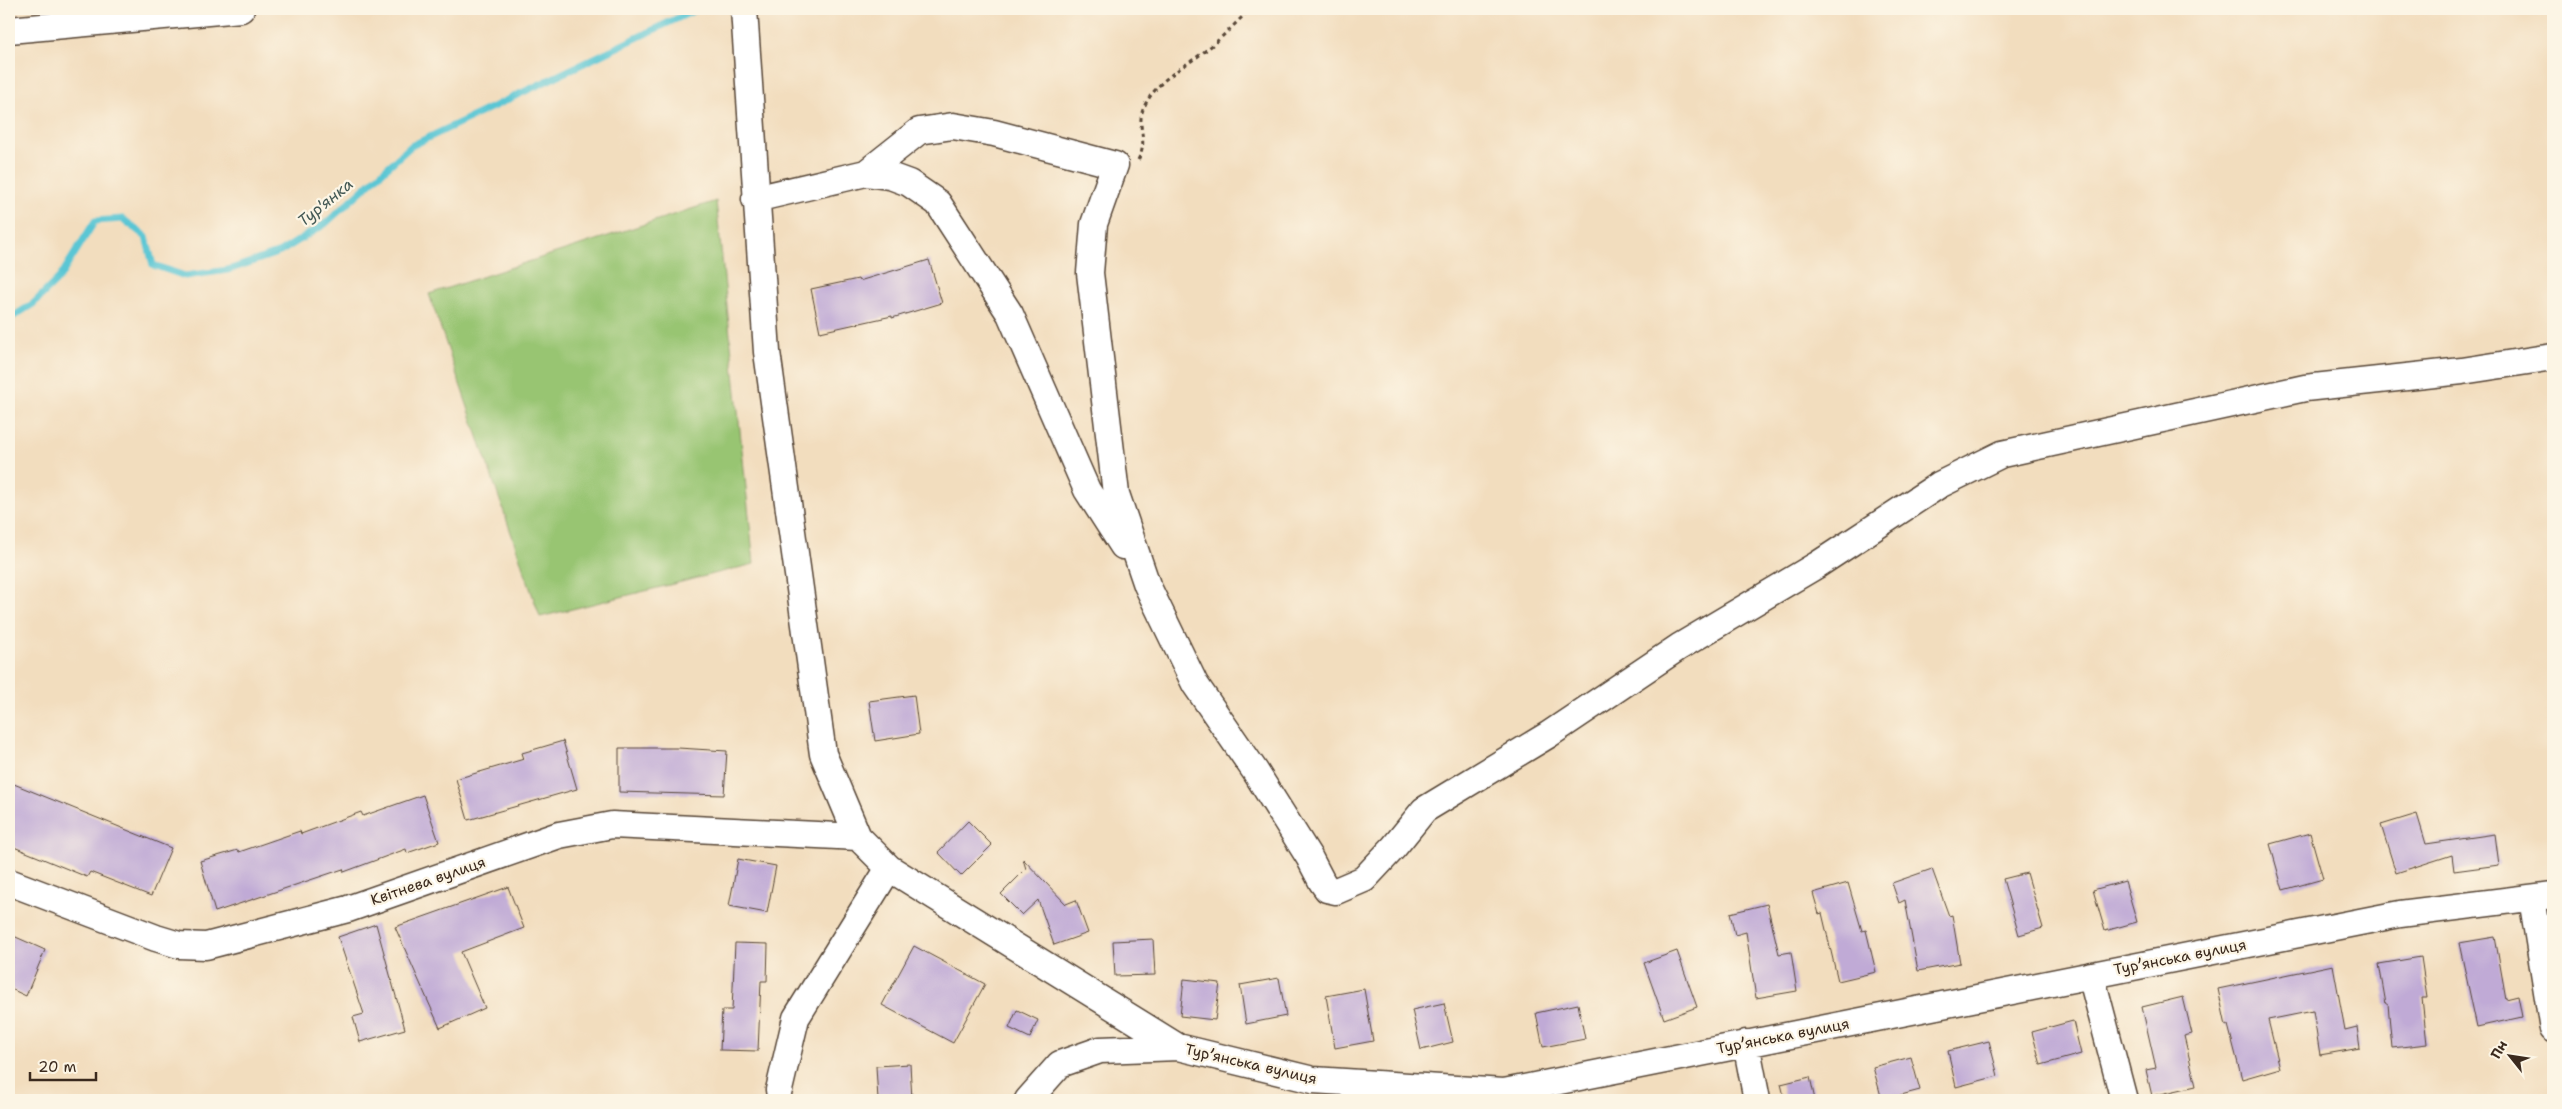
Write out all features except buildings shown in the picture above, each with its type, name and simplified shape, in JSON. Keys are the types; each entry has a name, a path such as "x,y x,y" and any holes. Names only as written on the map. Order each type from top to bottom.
{"street":[{"path":"9,30 241,9"},
{"path":"744,9 755,200 767,352 823,754 858,837 889,868 1178,1047"},
{"path":"866,173 919,131 953,126 994,133 1115,165 1094,224 1090,273 1116,494 1147,585"},
{"path":"755,200 866,173 890,176 909,183 938,203 1010,314 1088,490 1147,585 1195,684 1255,771 1322,882 1327,889 1336,891 1364,879 1394,847 1424,810 1548,735 1678,647 1817,565 1939,485 2002,454 2304,388 2462,371 2553,357"},
{"name":"Квітнева вулиця","path":"9,882 156,938 179,945 206,946 348,909 559,835 612,825 858,837"},
{"path":"779,1090 796,1018 889,868"},
{"path":"2543,897 2553,1028"},
{"name":"Турʼянська вулиця","path":"1028,1100 1060,1064 1100,1050 1178,1047 1313,1080 1504,1092 2400,914 2543,897"},
{"path":"2091,975 2124,1100"},
{"path":"1746,1043 1757,1100"}],"path":[{"path":"1115,165 1136,164 1144,148 1140,120 1156,88 1176,70 1205,51 1250,9"}],"green space":[{"path":"716,201 754,564 540,617 429,294"}],"waterway":[{"name":"Тур'янка","path":"9,319 33,304 60,277 95,221 123,219 146,237 153,265 185,276 228,270 280,252 325,224 411,146 697,9"}]}
